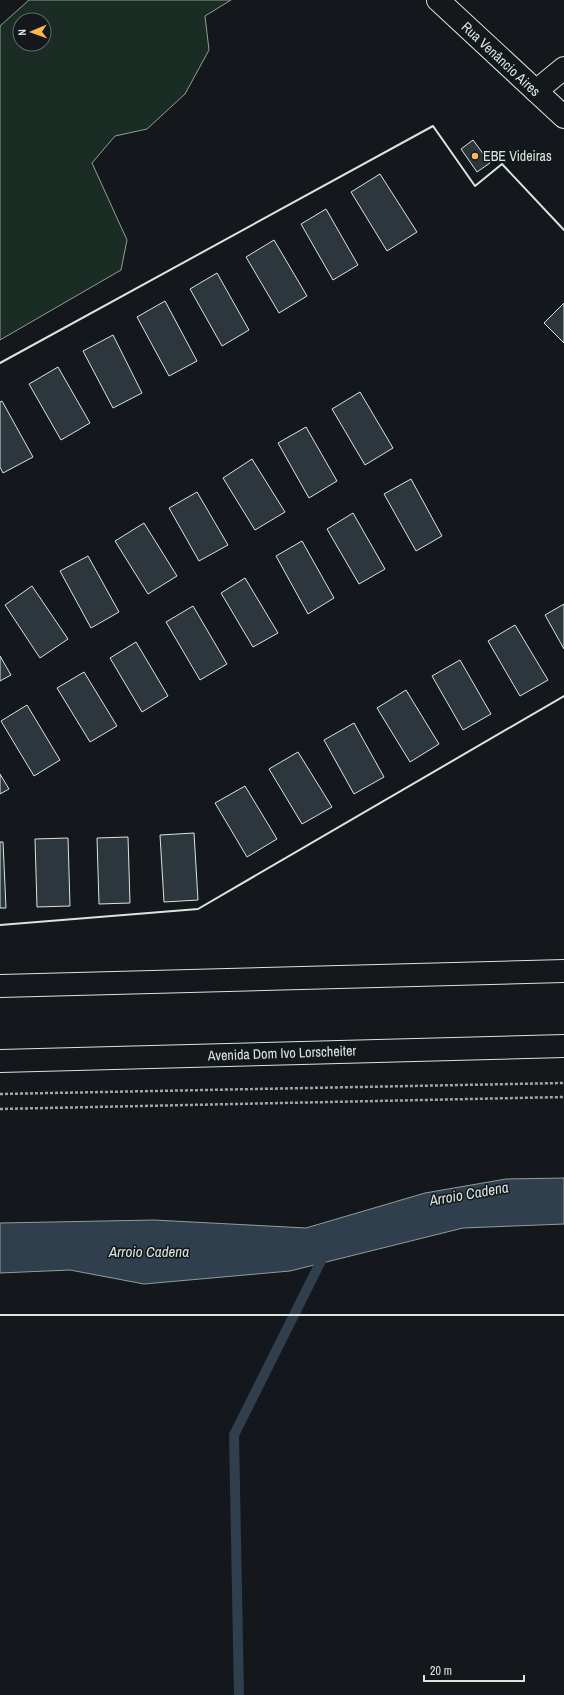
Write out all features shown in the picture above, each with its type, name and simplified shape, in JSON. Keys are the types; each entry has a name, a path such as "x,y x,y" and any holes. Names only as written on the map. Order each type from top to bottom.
{"main road":[{"name":"Rua Venâncio Aires","path":"438,0 564,117"},
{"path":"536,91 564,68"},
{"path":"0,986 564,971"},
{"name":"Avenida Dom Ivo Lorscheiter","path":"0,1061 564,1046"}],"path":[{"path":"0,1094 564,1084"},
{"path":"0,1109 564,1097"}],"green space":[{"path":"29,0 231,0 205,16 209,50 185,94 147,129 115,136 92,163 127,240 121,270 0,340 0,26 12,15 12,52 52,52 52,12 16,12"}],"water":[{"name":"Arroio Cadena","path":"564,1178 564,1224 463,1228 290,1271 144,1284 70,1270 0,1273 0,1223 154,1220 306,1228 425,1193 506,1179"}],"building":[{"name":"EBE Videiras","path":"473,140 490,163 477,172 461,149"},
{"path":"380,174 417,232 387,251 351,192"},
{"path":"326,209 358,265 333,280 301,224"},
{"path":"274,240 307,296 279,313 246,257"},
{"path":"217,273 249,330 222,346 190,289"},
{"path":"165,301 197,361 169,376 137,317"},
{"path":"564,303 564,343 544,323"},
{"path":"113,335 142,393 113,408 83,351"},
{"path":"58,367 90,423 61,440 29,384"},
{"path":"360,392 393,448 365,465 332,409"},
{"path":"2,401 33,457 3,473 0,467 0,402"},
{"path":"306,427 337,481 309,498 278,443"},
{"path":"252,459 285,512 255,530 223,478"},
{"path":"411,479 442,536 416,551 384,494"},
{"path":"197,492 228,545 199,561 169,508"},
{"path":"353,513 385,569 359,584 327,529"},
{"path":"144,523 177,576 148,594 115,541"},
{"path":"302,541 334,598 308,614 276,556"},
{"path":"88,556 119,612 91,628 60,571"},
{"path":"245,578 278,633 253,647 221,593"},
{"path":"32,586 68,639 40,658 5,605"},
{"path":"564,604 564,649 545,615"},
{"path":"193,606 227,664 200,680 166,622"},
{"path":"515,625 548,680 520,696 488,641"},
{"path":"136,642 168,696 142,712 110,658"},
{"path":"0,656 11,675 0,681"},
{"path":"460,660 491,714 463,730 432,676"},
{"path":"84,672 117,726 90,742 57,688"},
{"path":"406,690 439,744 410,762 377,708"},
{"path":"27,705 60,760 34,776 1,721"},
{"path":"354,723 384,777 354,794 324,740"},
{"path":"298,752 332,807 302,824 269,769"},
{"path":"0,774 9,789 0,794"},
{"path":"245,786 277,839 247,857 215,803"},
{"path":"194,833 198,900 164,902 160,835"},
{"path":"128,837 130,903 99,904 97,838"},
{"path":"68,838 70,906 37,907 35,839"},
{"path":"0,842 3,842 6,908 0,908"}],"waterway":[{"path":"239,1695 234,1435 326,1251"}],"wall":[{"path":"0,363 433,126 475,186 502,164 564,230"},
{"path":"0,925 198,909 564,696"},
{"path":"0,1315 564,1315"}],"place":[{"name":"EBE Videiras","path":"475,156"}]}
